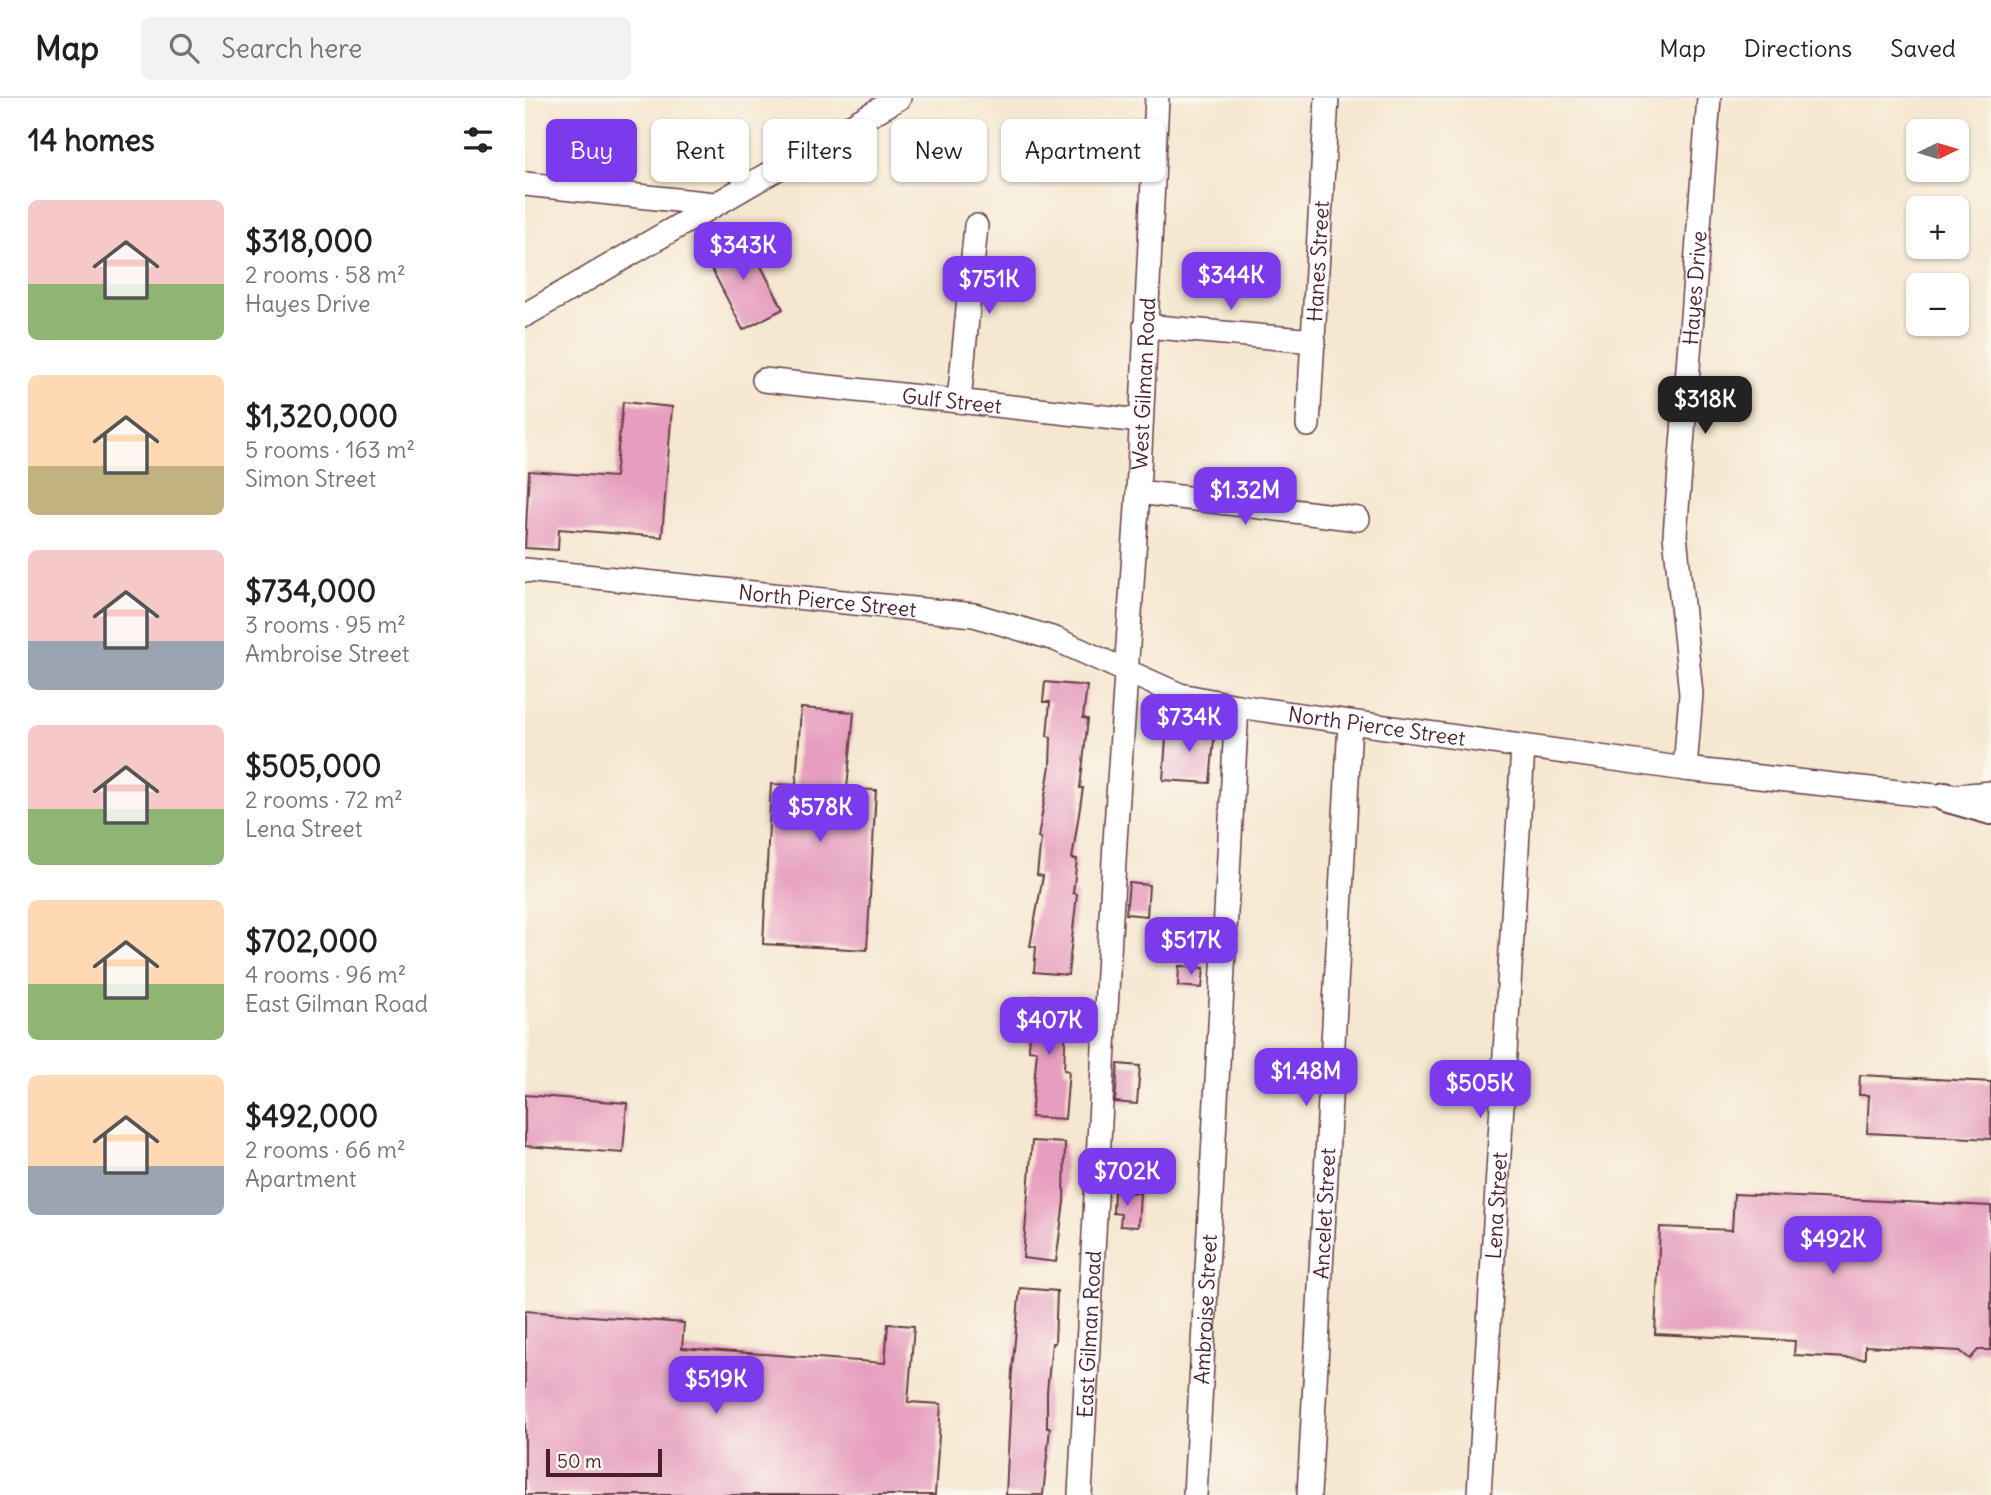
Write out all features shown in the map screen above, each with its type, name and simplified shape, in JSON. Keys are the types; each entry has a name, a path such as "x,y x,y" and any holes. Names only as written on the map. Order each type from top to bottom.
{"main road":[{"path":"1945,797 1991,810"}],"street":[{"path":"525,315 899,98"},
{"name":"West Gilman Road","path":"1128,671 1157,98"},
{"name":"Hanes Street","path":"1308,425 1328,98"},
{"name":"Hayes Drive","path":"1685,769 1691,684 1675,535 1709,98"},
{"path":"525,184 714,204"},
{"path":"959,401 976,226"},
{"path":"1145,326 1314,341"},
{"name":"Gulf Street","path":"764,380 1141,421"},
{"path":"1138,492 1358,519"},
{"name":"North Pierce Street","path":"525,570 974,615 1055,639 1180,695 1237,706 1685,769 1945,797 1991,793"},
{"name":"East Gilman Road","path":"1080,1495 1115,842 1128,671"},
{"name":"Ambroise Street","path":"1195,1495 1237,706"},
{"name":"Ancelet Street","path":"1309,1495 1350,723"},
{"name":"Lena Street","path":"1479,1495 1523,747"}],"building":[{"path":"744,233 783,309 743,330 704,254"},
{"path":"623,402 672,407 662,537 559,529 558,550 525,548 529,471 615,477"},
{"path":"1045,682 1087,686 1083,718 1088,719 1080,788 1083,788 1072,859 1077,859 1073,893 1077,894 1068,975 1034,972 1036,947 1030,946 1043,876 1037,875 1041,838 1038,838 1050,766 1051,737 1047,736 1050,702 1043,702"},
{"path":"801,708 854,712 847,789 876,790 867,950 763,944 771,784 796,785"},
{"path":"1167,724 1215,728 1210,783 1163,780"},
{"path":"1129,883 1149,885 1147,916 1126,914"},
{"path":"1179,966 1204,968 1202,988 1178,986"},
{"path":"1031,996 1067,999 1064,1070 1069,1071 1065,1119 1031,1117 1037,1051 1029,1050"},
{"path":"1118,1064 1140,1066 1137,1104 1115,1102"},
{"path":"1860,1075 1991,1082 1991,1139 1867,1133 1869,1095 1859,1095"},
{"path":"525,1095 627,1103 623,1153 525,1146"},
{"path":"1032,1141 1065,1143 1064,1202 1056,1262 1023,1258"},
{"path":"1114,1191 1140,1193 1138,1227 1120,1226 1121,1214 1113,1213"},
{"path":"1734,1194 1991,1206 1991,1350 1978,1350 1970,1359 1960,1351 1865,1346 1865,1359 1794,1355 1795,1341 1655,1334 1660,1227 1732,1230"},
{"path":"1020,1288 1057,1291 1055,1343 1052,1343 1047,1392 1047,1428 1050,1428 1043,1495 1006,1495 1012,1371"},
{"path":"525,1311 684,1323 682,1348 885,1363 888,1324 914,1326 908,1402 941,1404 935,1495 525,1495"}]}
